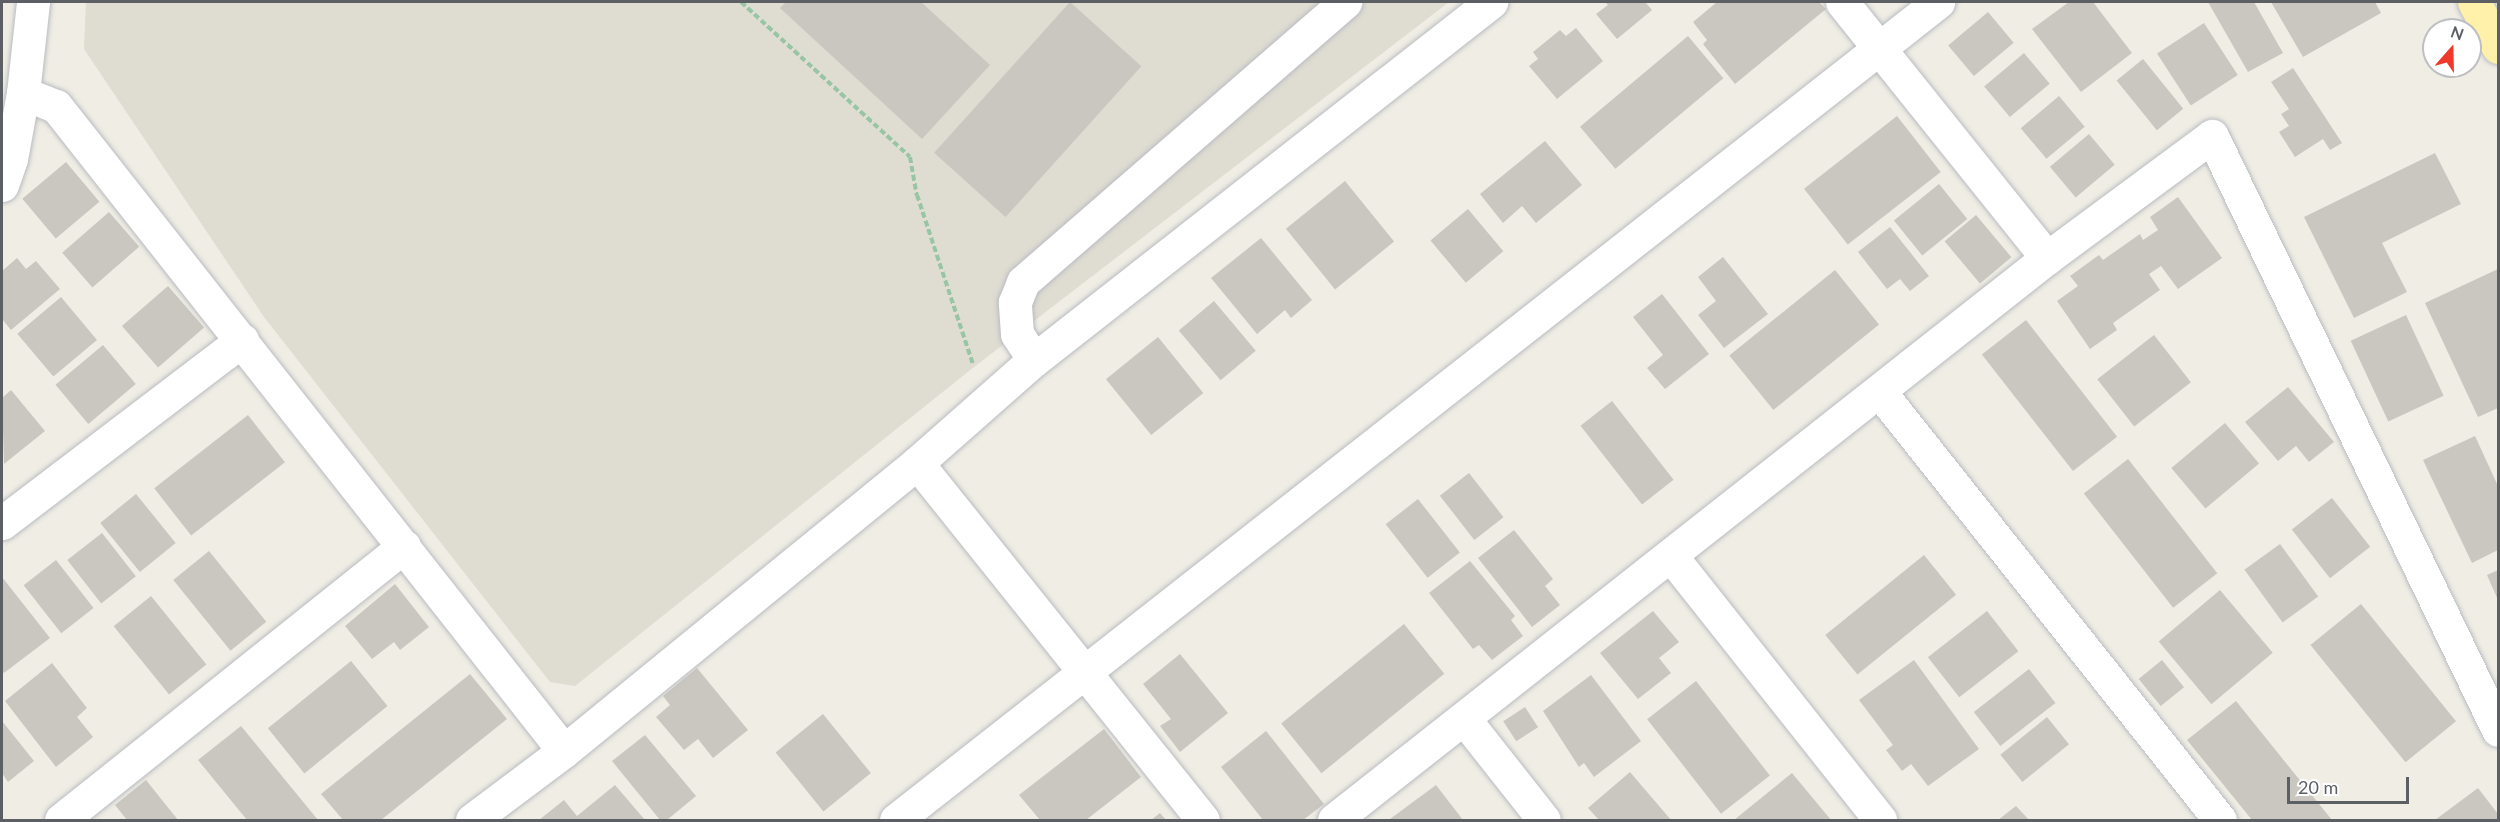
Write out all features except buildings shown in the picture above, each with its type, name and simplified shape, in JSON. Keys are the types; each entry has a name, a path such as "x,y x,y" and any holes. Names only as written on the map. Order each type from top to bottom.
{"main road":[{"path":"2474,2 2499,47"}],"street":[{"path":"2,185 11,159 23,93 33,2"},
{"path":"1034,360 1017,334 1015,302 1023,282 1346,2"},
{"path":"472,820 564,751 917,463 1034,360 1491,2"},
{"path":"1842,2 2047,258"},
{"path":"896,820 1082,671 1938,2"},
{"path":"23,93 56,106 564,751"},
{"path":"1334,820 1465,720 2047,258 2212,136 2499,730"},
{"path":"2,523 242,340"},
{"path":"1879,391 2220,820"},
{"path":"917,463 1203,820"},
{"path":"61,820 404,546"},
{"path":"1671,556 1880,820"},
{"path":"1465,720 1544,820"}],"path":[{"path":"741,2 910,157 917,195 959,315 974,367 972,373"}],"shaded area":[{"path":"86,2 1449,2 974,367 575,686 550,682 264,317 84,49"}]}
